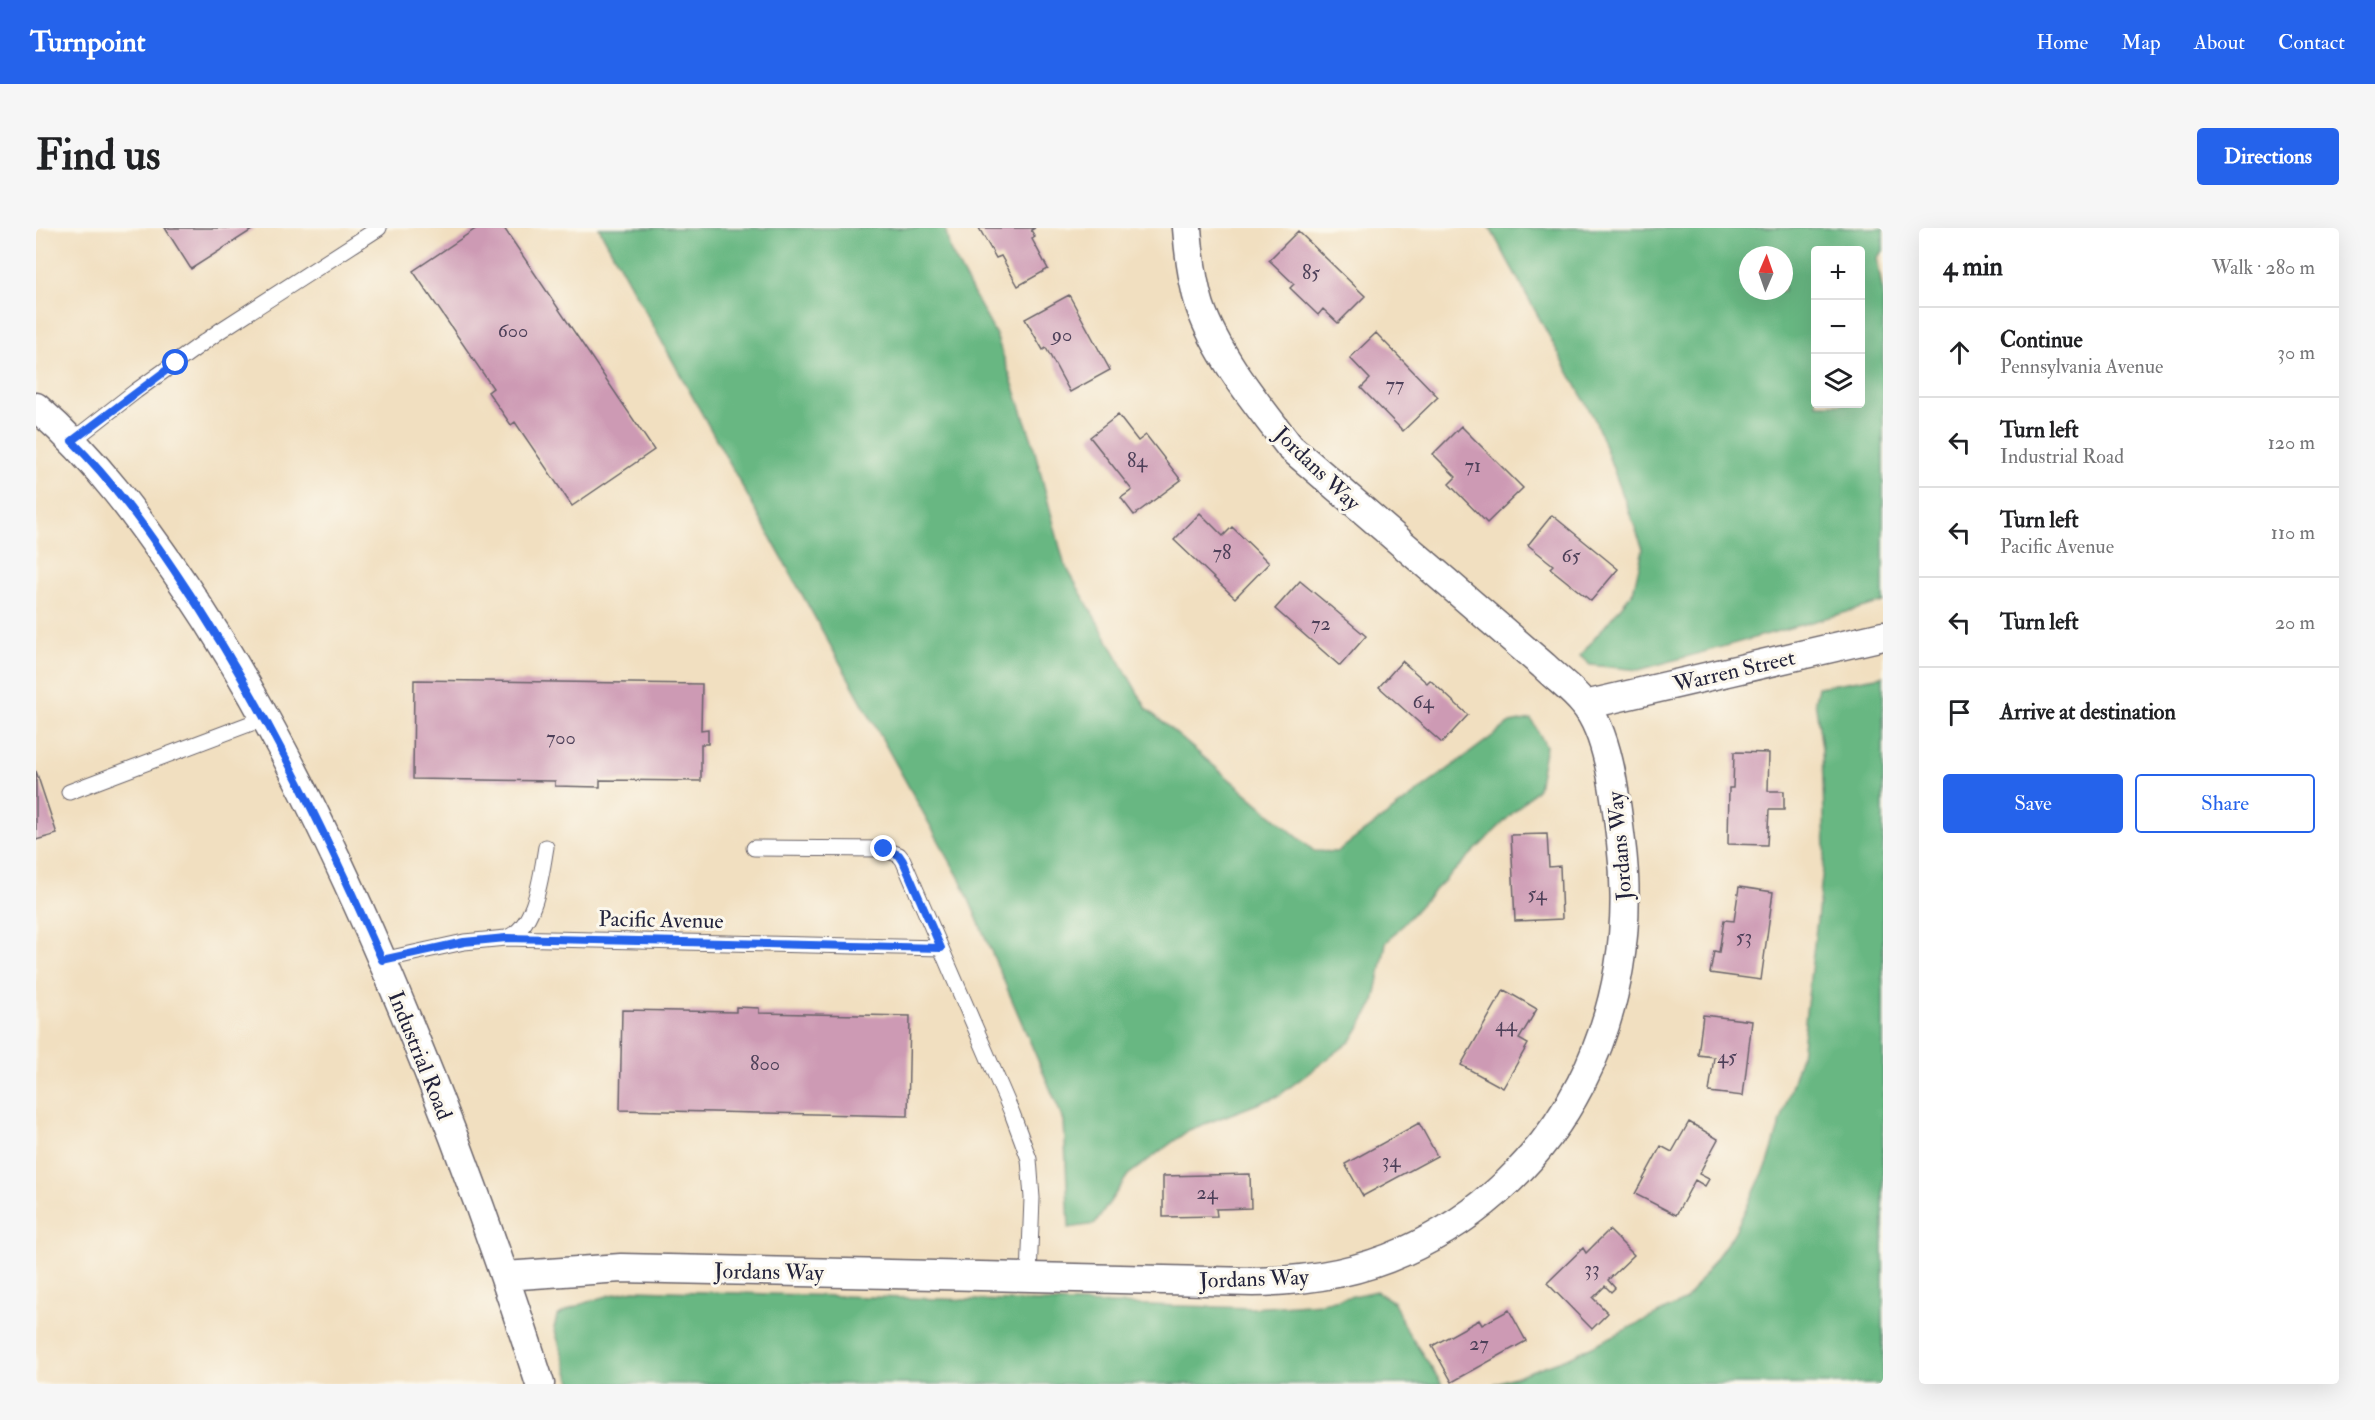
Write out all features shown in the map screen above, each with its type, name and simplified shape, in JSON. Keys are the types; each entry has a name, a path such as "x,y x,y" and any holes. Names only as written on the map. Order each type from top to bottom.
{"street":[{"name":"Jordans Way","path":"505,1276 621,1268 1280,1282 1334,1273 1402,1253 1430,1239 1482,1205 1507,1183 1545,1140 1577,1093 1601,1041 1612,1003 1622,952 1626,890 1610,764 1600,735 1585,705 1545,666 1290,447 1259,406 1214,338 1200,307 1193,279 1187,228"},
{"name":"Industrial Road","path":"36,407 102,471 145,527 216,631 265,718 324,834 410,1023 505,1276 540,1384"},
{"name":"Warren Street","path":"1585,705 1883,636"}],"lane":[{"path":"72,441 136,391 221,330 379,228"},
{"path":"69,792 265,718"},
{"path":"506,938 515,935 528,918 537,892 546,848"},
{"path":"754,848 891,850 903,861 1012,1113 1029,1159 1032,1198 1029,1277"},
{"name":"Pacific Avenue","path":"382,960 464,942 506,938 941,948"}],"green space":[{"path":"599,228 945,228 950,250 996,335 1032,440 1064,563 1147,709 1314,851 1337,852 1510,723 1531,719 1546,746 1538,788 1425,900 1386,943 1374,1003 1351,1041 1278,1096 1189,1130 1128,1175 1095,1224 1069,1228 1064,1121 961,881"},
{"path":"1490,228 1883,228 1883,251 1877,258 1883,295 1883,602 1639,670 1590,665 1580,656 1633,592 1643,549 1595,420"},
{"path":"1883,676 1883,1384 1494,1384 1570,1357 1686,1300 1734,1233 1768,1163 1801,1055 1825,852 1822,748 1815,700 1818,687"},
{"path":"634,1290 1252,1308 1321,1303 1376,1291 1394,1302 1404,1326 1442,1384 572,1384 554,1328 557,1316 594,1300"}],"building":[{"path":"165,228 255,228 191,269"},
{"path":"477,228 504,228 654,450 572,506 515,422 511,425 488,392 493,388 413,271"},
{"path":"979,228 1035,228 1031,230 1035,237 1032,239 1048,269 1018,286 1001,256 996,258"},
{"path":"1298,231 1365,296 1338,323 1323,309 1318,315 1290,288 1294,284 1269,260"},
{"path":"1069,295 1110,370 1070,392 1046,348 1043,350 1025,319"},
{"path":"1376,333 1438,397 1403,431 1361,388 1370,379 1350,358"},
{"path":"1118,415 1138,441 1146,435 1181,480 1134,515 1121,498 1132,490 1090,437"},
{"path":"1461,426 1523,488 1487,523 1449,484 1456,477 1433,454"},
{"path":"1200,513 1223,536 1232,527 1269,563 1235,598 1174,540"},
{"path":"1552,515 1618,569 1591,601 1550,568 1553,565 1528,545"},
{"path":"1300,581 1366,636 1340,666 1275,609"},
{"path":"1402,661 1427,683 1430,680 1468,715 1442,743 1379,687"},
{"path":"414,680 702,684 701,730 708,729 708,744 701,744 701,781 600,780 600,787 555,786 555,781 413,779"},
{"path":"1734,752 1769,753 1768,791 1784,791 1784,810 1769,810 1767,845 1728,844 1729,788 1733,788"},
{"path":"36,771 57,834 36,840"},
{"path":"1547,834 1549,867 1560,866 1562,919 1515,921 1511,835"},
{"path":"1739,887 1773,892 1761,980 1710,973 1714,951 1719,952 1724,920 1734,921"},
{"path":"1504,990 1537,1009 1519,1039 1528,1044 1503,1088 1461,1065"},
{"path":"736,1007 759,1008 759,1013 910,1016 908,1116 620,1110 622,1010 736,1012"},
{"path":"1703,1015 1752,1021 1743,1096 1709,1092 1714,1057 1698,1055"},
{"path":"1689,1122 1718,1139 1699,1174 1709,1179 1705,1186 1695,1180 1676,1215 1635,1194 1661,1146 1672,1152"},
{"path":"1419,1123 1437,1156 1363,1196 1345,1164"},
{"path":"1250,1174 1251,1208 1216,1209 1217,1216 1163,1217 1163,1176"},
{"path":"1609,1230 1634,1255 1608,1280 1615,1288 1611,1292 1605,1286 1593,1298 1608,1313 1592,1329 1547,1283 1583,1248 1586,1253"},
{"path":"1509,1310 1526,1341 1452,1382 1432,1346 1479,1320 1482,1325"}],"route":[{"path":"176,363 72,441 102,471 145,527 216,631 292,768 382,960 464,942 506,938 941,948 903,861 899,855 884,849"}]}
